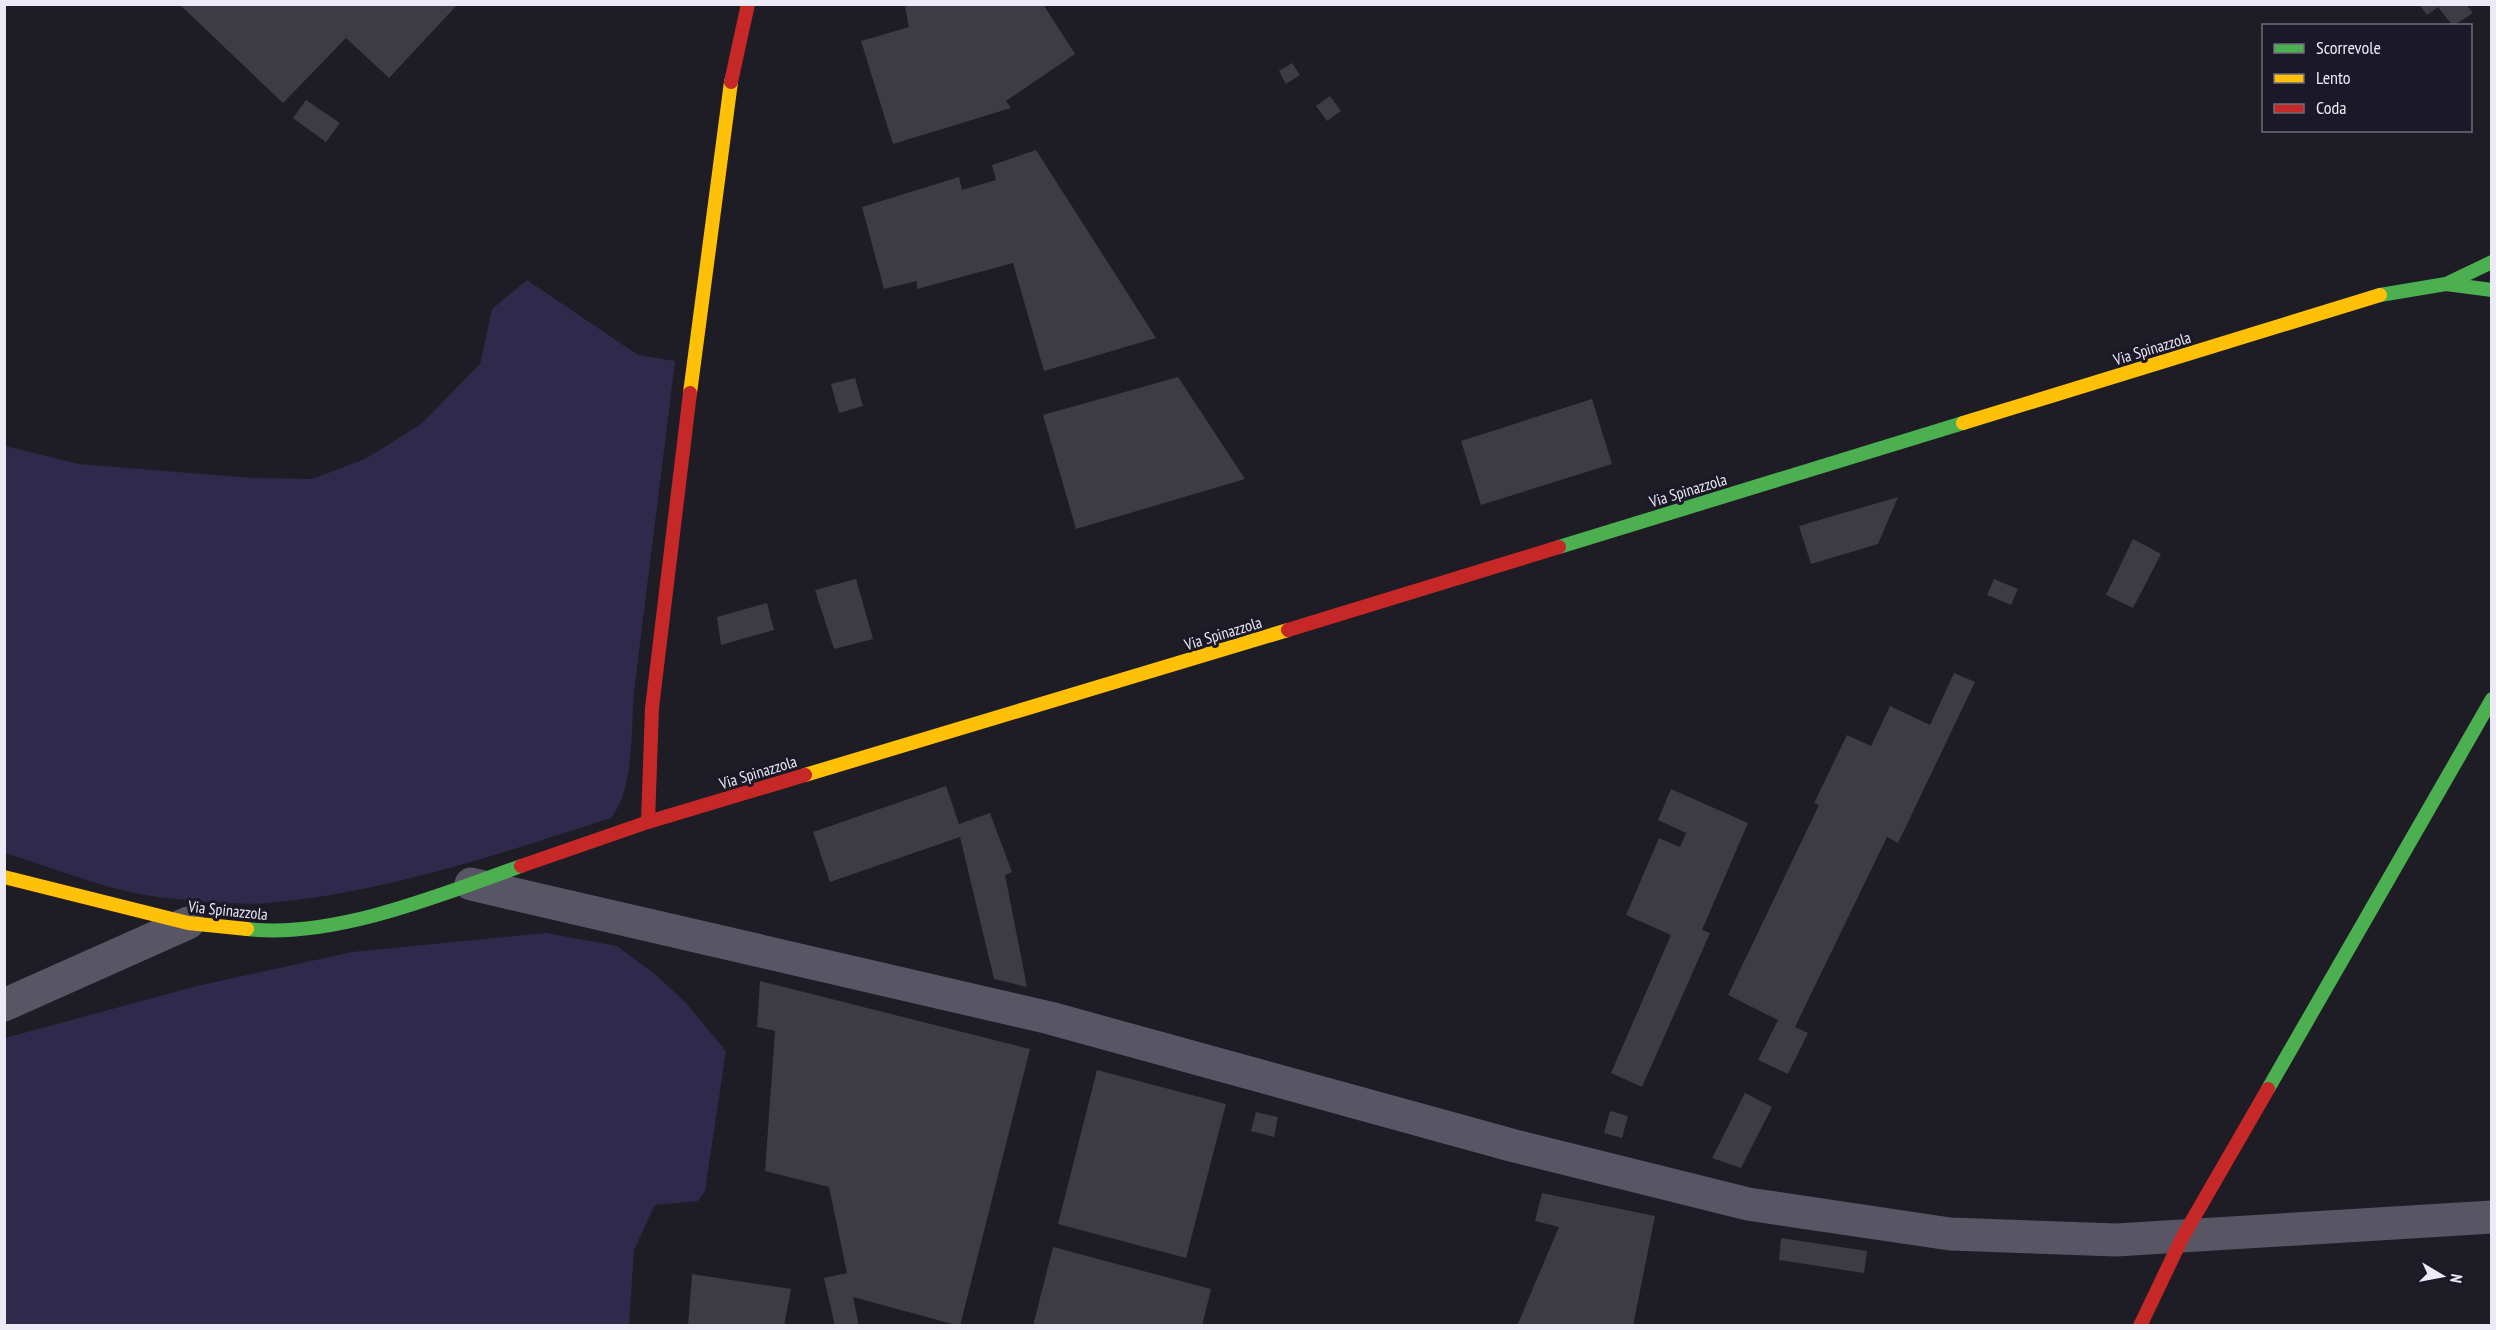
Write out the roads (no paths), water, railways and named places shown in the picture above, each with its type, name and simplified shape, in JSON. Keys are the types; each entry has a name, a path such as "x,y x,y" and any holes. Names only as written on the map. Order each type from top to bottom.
{"street":[{"path":"648,822 652,708 710,230 730,87 748,4"},
{"path":"2446,284 2492,262"},
{"path":"2446,284 2492,290"},
{"name":"Via Spinazzola","path":"4,877 188,923 271,932 348,922 471,884 648,822 1160,669 2388,293 2446,284"},
{"path":"2140,1326 2182,1238 2492,699"},
{"path":"471,884 1050,1018 1511,1145 1748,1204 1950,1234 2116,1240 2182,1238 2492,1217"},
{"path":"4,1005 188,923"}]}
